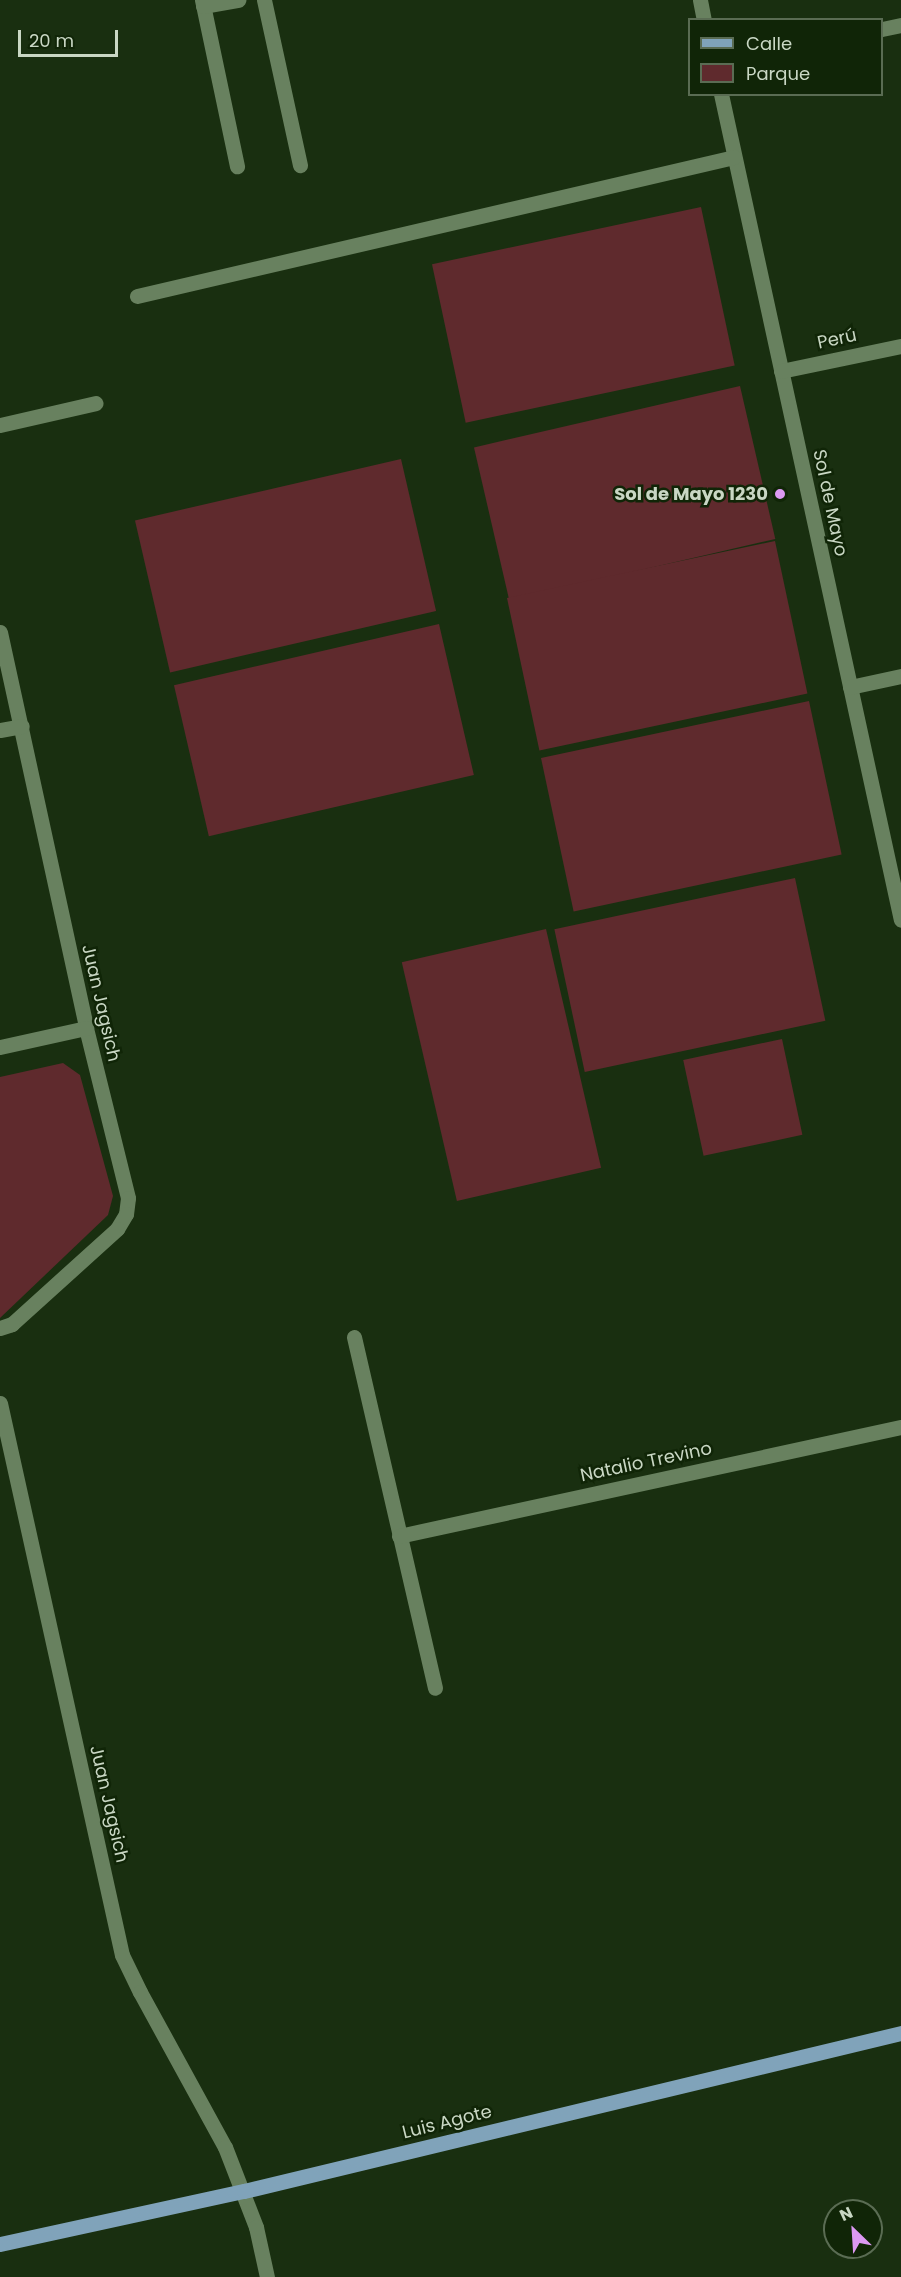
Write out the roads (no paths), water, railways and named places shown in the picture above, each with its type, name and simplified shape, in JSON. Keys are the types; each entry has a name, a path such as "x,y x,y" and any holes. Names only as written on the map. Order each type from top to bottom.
{"main road":[{"name":"Luis Agote","path":"0,2244 244,2191 901,2033"}],"street":[{"path":"237,166 202,3 238,0"},
{"path":"264,0 300,165"},
{"path":"700,0 704,18"},
{"path":"883,29 901,25"},
{"name":"Sol de Mayo","path":"721,96 901,920"},
{"path":"137,296 734,157"},
{"name":"Perú","path":"781,371 901,346"},
{"path":"0,425 96,403"},
{"name":"Juan Jagsich","path":"0,632 86,1028 128,1198 126,1214 117,1229 12,1324 0,1328"},
{"path":"850,687 901,676"},
{"path":"0,730 22,726"},
{"path":"0,1047 86,1028"},
{"path":"354,1337 435,1688"},
{"name":"Juan Jagsich","path":"0,1403 122,1955 225,2147 244,2191 256,2227 267,2277"},
{"name":"Natalio Trevino","path":"399,1536 901,1427"}],"place":[{"name":"Sol de Mayo 1230","path":"780,494"}]}
